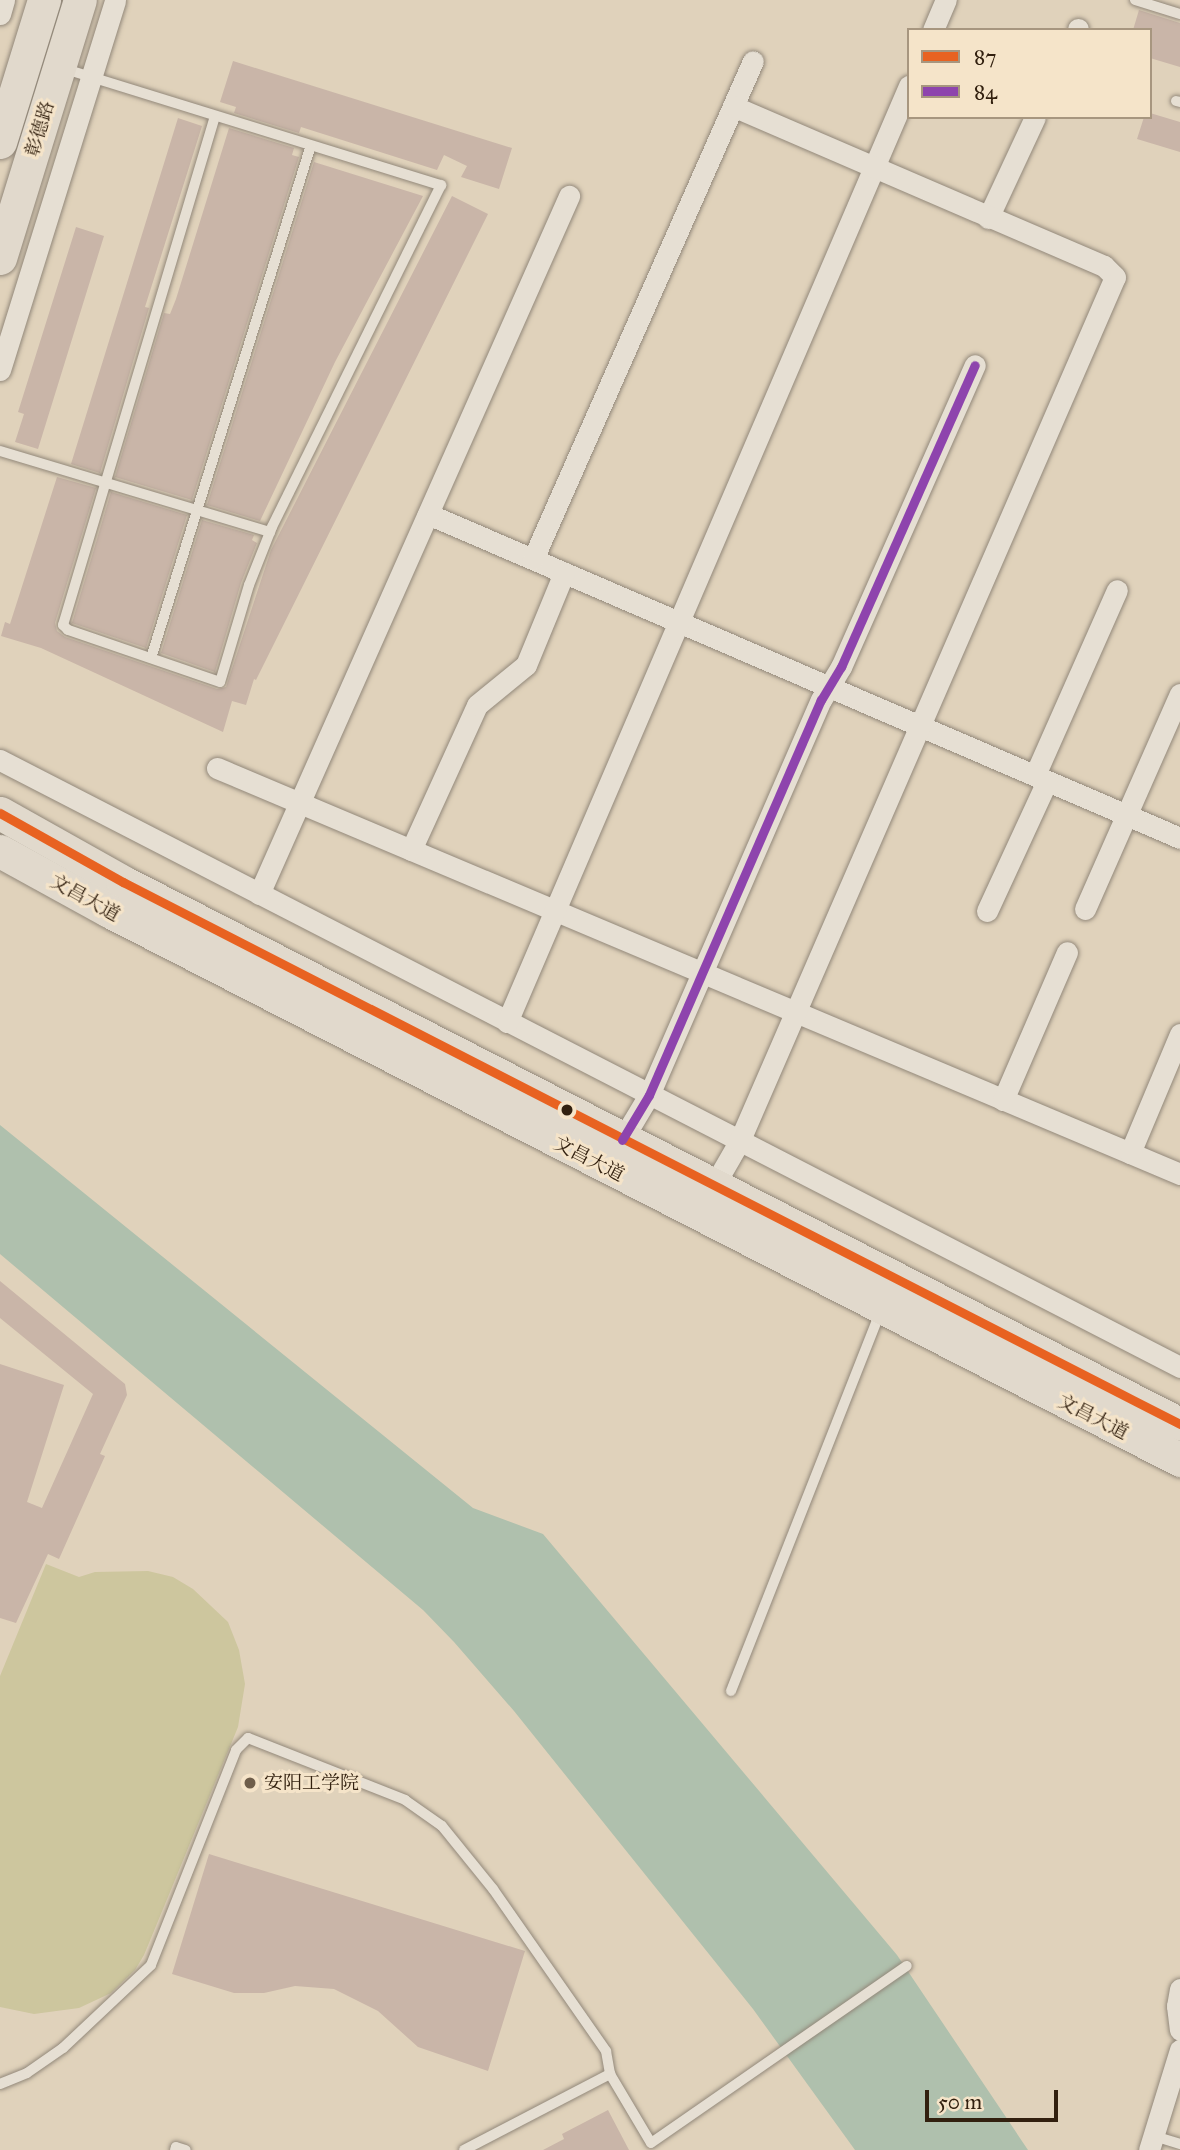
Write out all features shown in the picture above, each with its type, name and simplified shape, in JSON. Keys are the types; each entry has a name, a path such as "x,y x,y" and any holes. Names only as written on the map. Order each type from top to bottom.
{"main road":[{"name":"彰德路","path":"0,142 44,0"},
{"name":"彰德路","path":"0,258 80,0"},
{"name":"文昌大道","path":"0,813 123,883 1180,1424"},
{"name":"文昌大道","path":"1,852 108,911 881,1310 1180,1461"}],"street":[{"path":"0,14 5,0"},
{"path":"0,370 115,0"},
{"path":"934,28 946,0"},
{"path":"533,559 753,61"},
{"path":"507,1022 907,91"},
{"path":"713,1187 739,1142 796,1013 1115,276 1104,266 873,169 733,106"},
{"path":"988,218 1034,119"},
{"path":"259,894 569,196"},
{"path":"622,1140 649,1095 975,365"},
{"path":"428,514 1180,838"},
{"path":"411,850 477,705 526,665 565,573"},
{"path":"987,911 1117,590"},
{"path":"1085,909 1180,694"},
{"path":"0,760 1180,1367"},
{"path":"217,768 1180,1174"},
{"path":"1003,1100 1067,952"},
{"path":"1129,1153 1180,1034"},
{"path":"1179,2023 1177,2006 1180,1989"},
{"path":"1152,2143 1180,2050"}],"lane":[{"path":"1135,0 1180,14"},
{"path":"59,67 442,185 270,532 249,585 220,682 68,630 63,625 215,116"},
{"path":"151,659 311,145"},
{"path":"0,451 270,532"},
{"path":"731,1691 881,1310"},
{"path":"0,2084 27,2073 64,2048 151,1965 236,1750 248,1738 405,1800 443,1826 493,1889 606,2051 610,2074 651,2143 903,1968"},
{"path":"464,2150 610,2074"},
{"path":"1152,2143 1180,2144"},
{"path":"175,2150 176,2147 186,2150"}],"shaded area":[{"path":"0,1125 473,1508 543,1534 897,1955 1028,2150 855,2150 753,2009 514,1711 454,1642 423,1610 0,1254"},
{"path":"46,1564 79,1577 95,1572 148,1571 173,1577 193,1589 228,1622 239,1650 245,1684 238,1727 144,1955 135,1970 111,1993 79,2008 34,2014 0,2007 0,1676"}],"building":[{"path":"1139,10 1180,23 1180,67 1152,59 1152,28 1134,28"},
{"path":"233,61 512,148 499,189 461,177 467,166 444,155 437,170 301,127 299,133 234,113 236,107 220,102"},
{"path":"1152,114 1180,122 1180,152 1137,139 1143,119 1152,119"},
{"path":"178,118 202,126 145,307 149,308 100,473 71,464"},
{"path":"229,128 294,148 292,155 299,157 192,500 115,477 164,313 170,314 176,299"},
{"path":"314,162 423,196 335,362 260,521 207,505"},
{"path":"452,196 488,214 256,680 254,679 246,705 232,701 223,732 41,648 1,636 5,622 10,624 57,477 96,488 55,623 57,631 65,637 217,689 226,687 271,550"},
{"path":"76,227 104,236 38,449 15,442 24,414 18,412"},
{"path":"111,492 187,515 146,648 72,623"},
{"path":"202,520 254,535 252,540 257,543 241,583 215,672 161,653"},
{"path":"0,1281 125,1384 127,1395 100,1454 105,1456 59,1559 48,1554 16,1623 0,1618 0,1364 64,1385 27,1502 42,1508 93,1394 0,1318"},
{"path":"209,1854 525,1951 488,2071 418,2047 378,2011 334,1989 295,1986 264,1993 234,1993 172,1974"},
{"path":"608,2110 629,2150 543,2150 564,2139 562,2134"}],"transit line":[{"name":"84","path":"622,1140 649,1095 821,700 841,667 975,365"},
{"name":"87","path":"0,813 123,882 1180,1424"}],"place":[{"name":"安阳工学院","path":"250,1783"}]}
